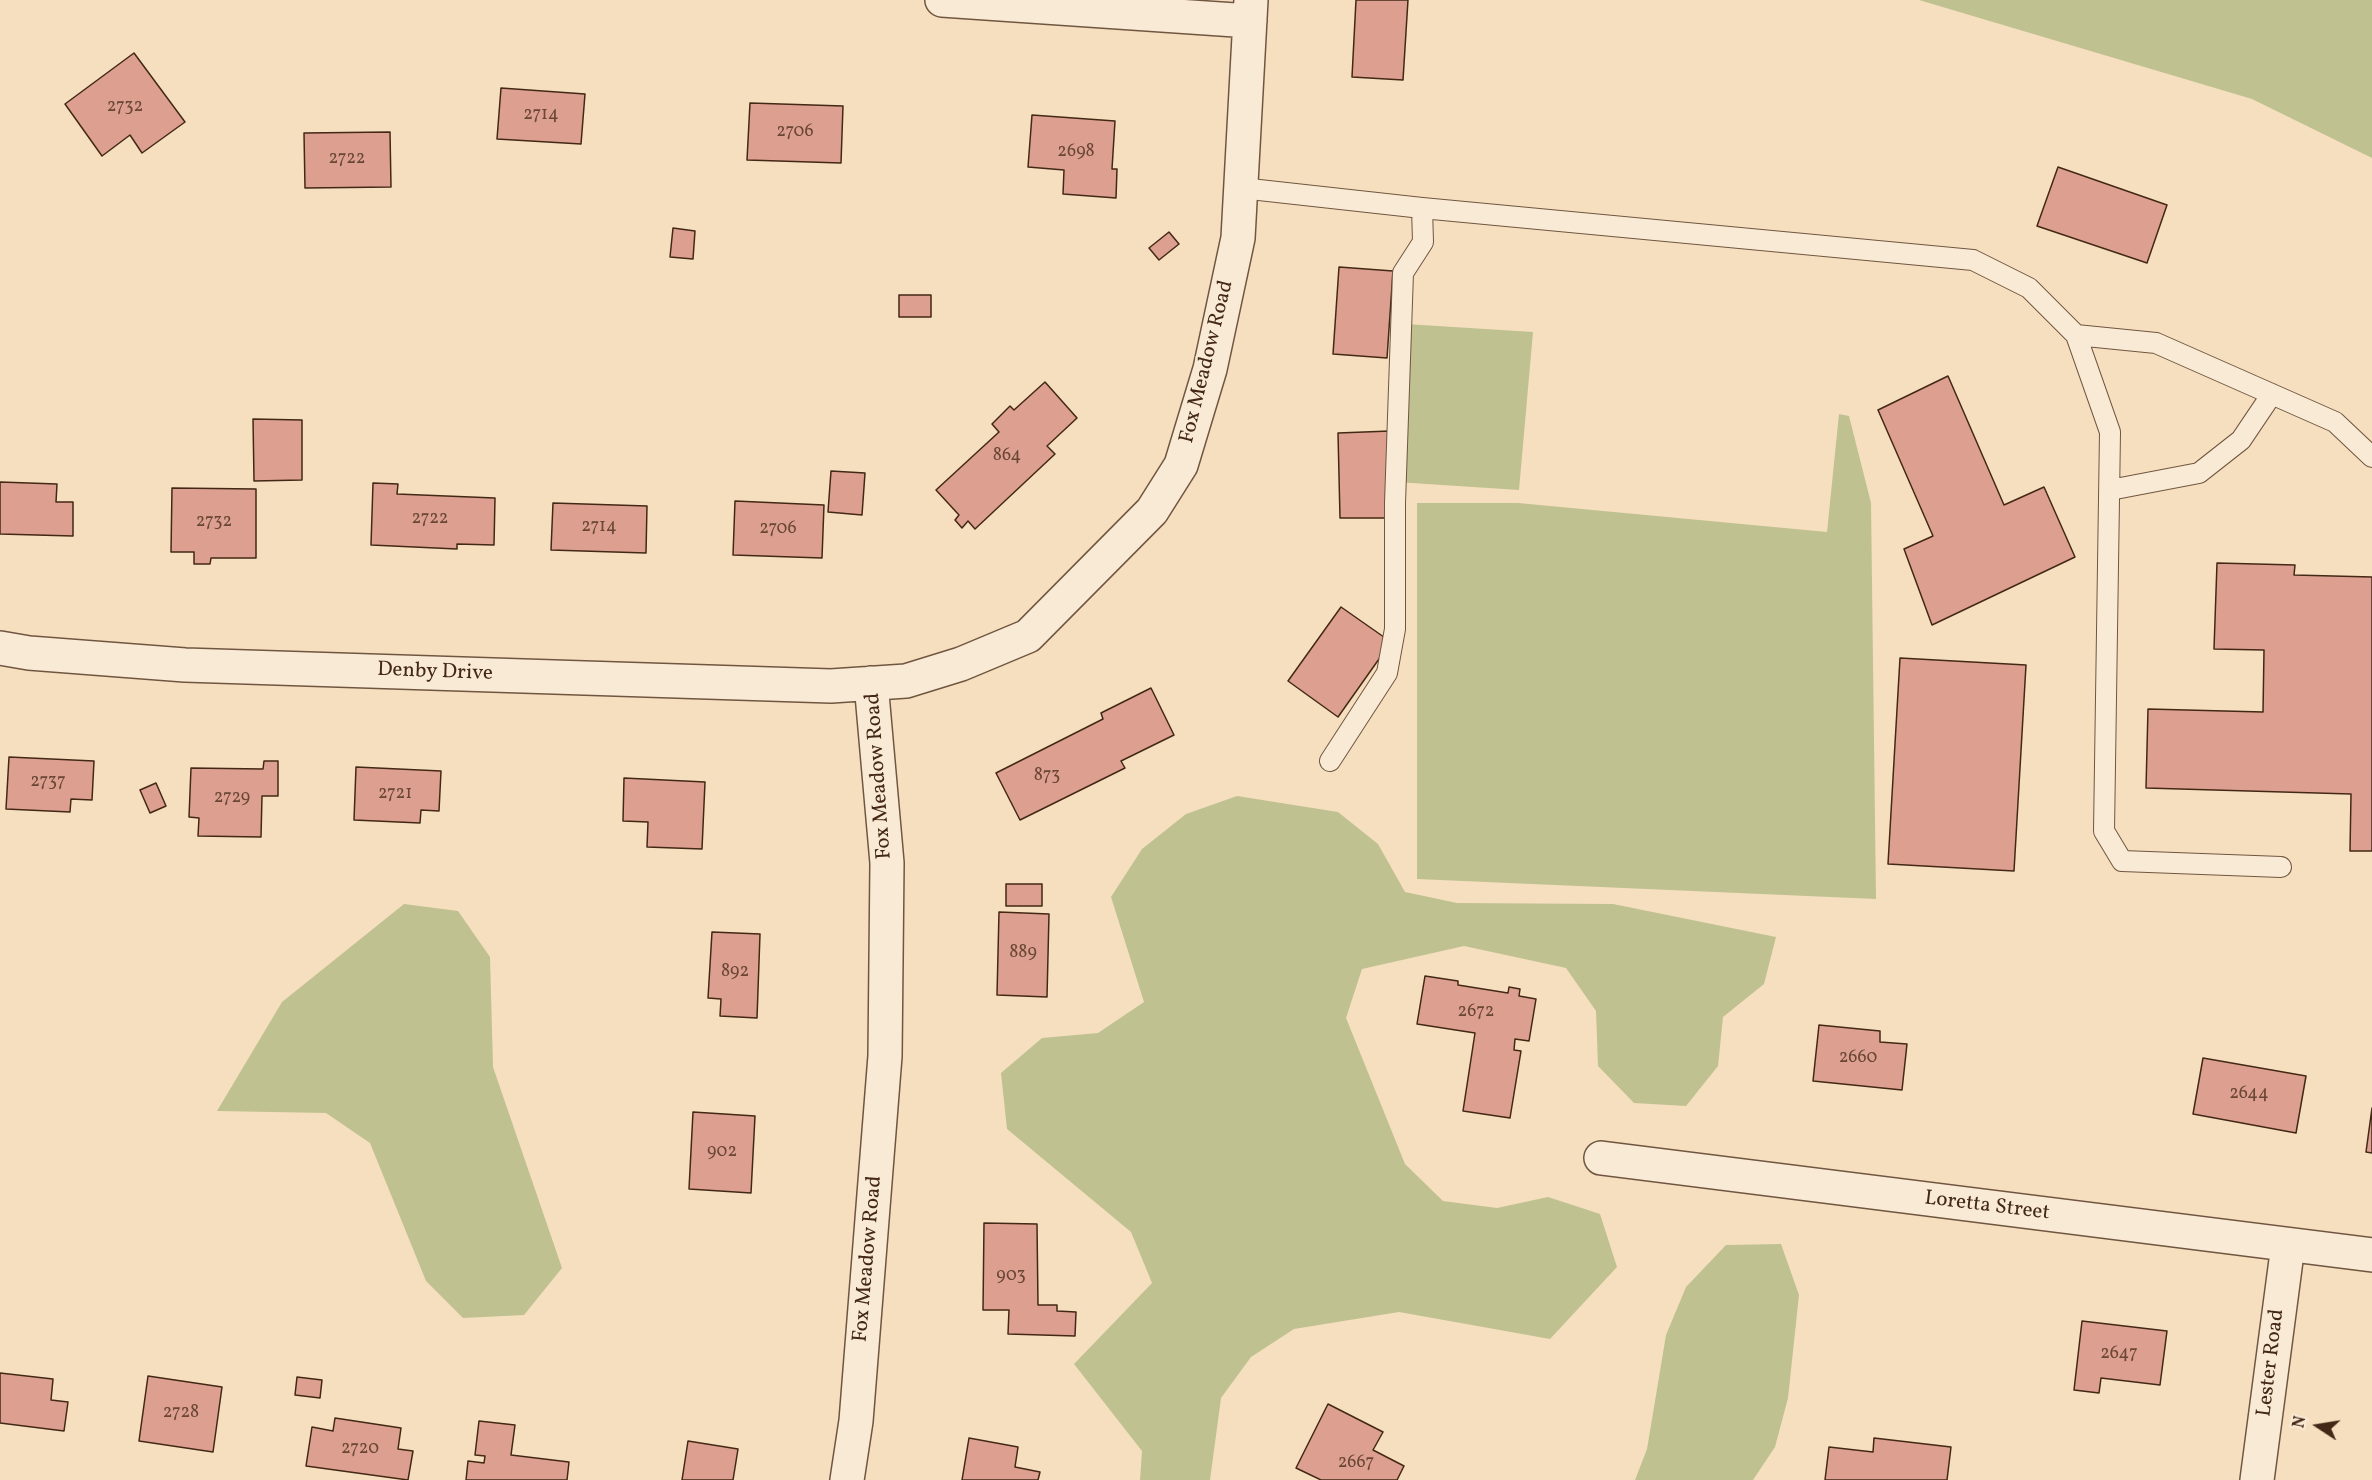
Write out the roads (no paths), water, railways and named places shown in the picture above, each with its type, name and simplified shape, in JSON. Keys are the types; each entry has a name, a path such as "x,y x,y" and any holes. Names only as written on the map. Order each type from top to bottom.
{"street":[{"path":"942,0 1250,11"},
{"name":"Fox Meadow Road","path":"847,1480 856,1422 885,1056 887,863 871,683 906,681 962,664 1028,636 1152,511 1181,465 1210,369 1238,238 1250,11"},
{"name":"Denby Drive","path":"0,648 29,653 185,665 831,686 871,683"},
{"name":"Loretta Street","path":"1601,1158 2372,1255"},
{"name":"Lester Road","path":"2257,1480 2288,1245"}],"lane":[{"path":"1241,188 1422,208 1972,260 2029,288 2076,335 2110,432 2104,831 2122,861 2281,867"},
{"path":"1330,761 1387,673 1395,629 1395,503 1403,273 1423,243 1422,208"},
{"path":"2076,335 2156,343 2335,422 2372,457"},
{"path":"2110,490 2199,473 2241,440 2272,394"}]}
